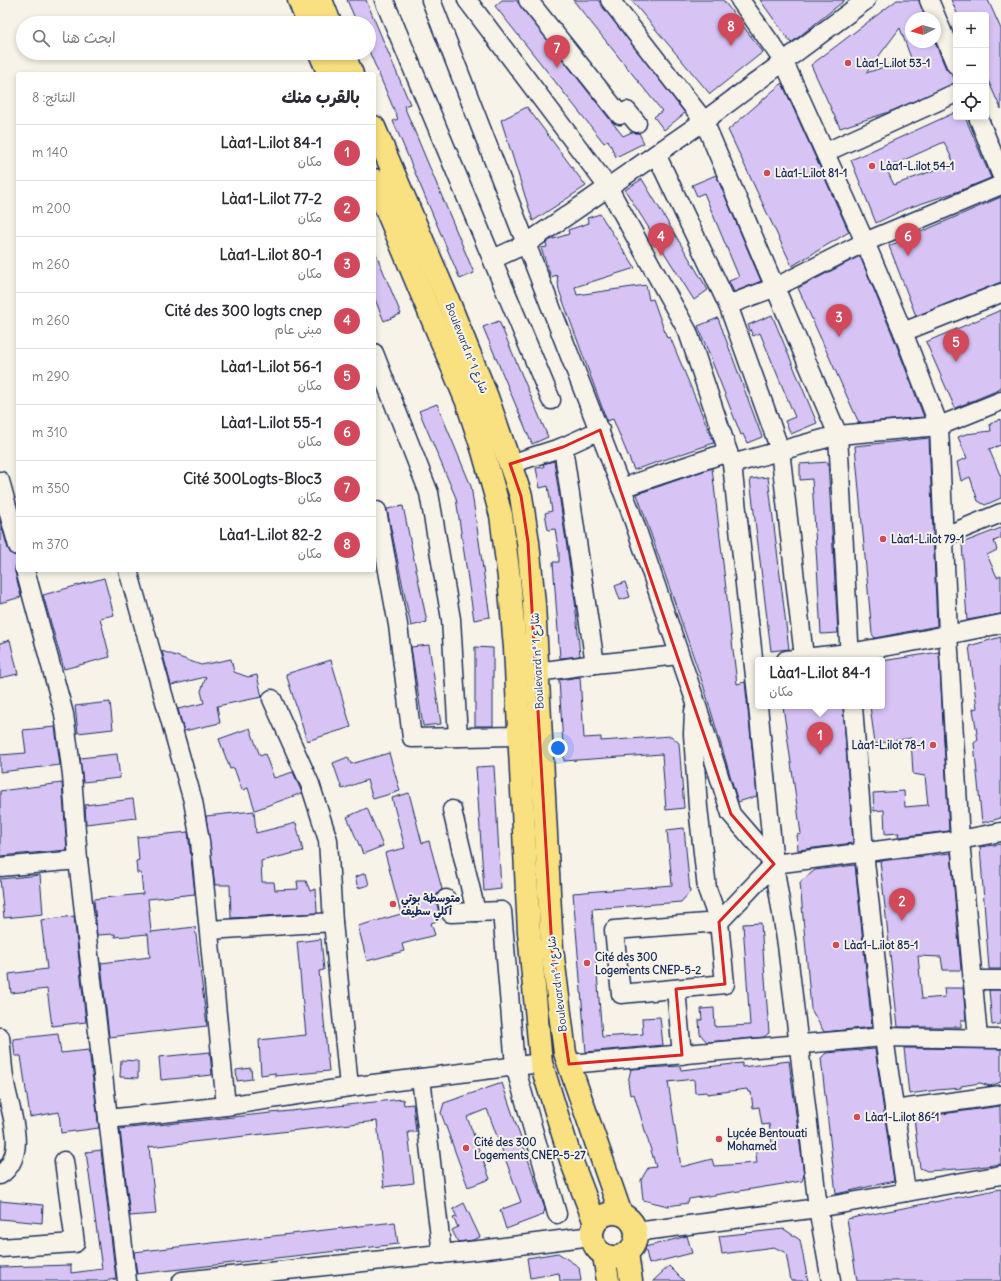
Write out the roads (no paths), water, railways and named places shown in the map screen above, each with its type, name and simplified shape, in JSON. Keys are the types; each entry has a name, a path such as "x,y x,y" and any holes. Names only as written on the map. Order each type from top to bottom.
{"main road":[{"path":"298,0 305,16"},
{"path":"321,0 327,16"},
{"path":"323,60 328,72"},
{"path":"345,60 351,72"},
{"name":"Boulevard n° شارع 1","path":"376,132 453,312 487,397 521,496 528,542 538,672 552,949 565,1053 621,1214"},
{"name":"Boulevard n° شارع 1","path":"376,185 467,402 484,451 501,515 515,642 528,908 541,1063 594,1230"},
{"path":"621,1214 631,1221 636,1232 634,1244 627,1253 616,1257 604,1255 595,1246 594,1230 606,1215 621,1214"},
{"path":"627,1253 631,1281"},
{"path":"604,1255 608,1281"}],"street":[{"path":"384,0 551,400"},
{"path":"430,0 600,430 695,700 731,814 774,864"},
{"path":"466,0 608,187 688,332 730,458 755,657"},
{"path":"528,0 620,115 627,111 637,124"},
{"path":"610,0 704,122 776,287 838,435 850,656"},
{"path":"740,0 784,62 826,152 865,242 903,332 939,426 945,536 948,634 960,840 978,1038"},
{"path":"493,259 526,244 704,122 866,0"},
{"path":"929,0 953,58"},
{"path":"826,152 953,94"},
{"path":"979,120 1001,174"},
{"path":"656,154 728,305 780,450 795,657"},
{"path":"728,305 776,287 865,242 1001,184"},
{"path":"903,332 1001,292"},
{"path":"376,358 429,493 451,619 458,737"},
{"path":"621,488 730,458 780,450 838,435 939,426 1001,402"},
{"path":"510,464 563,447 600,430"},
{"path":"563,447 595,664"},
{"path":"0,480 8,501 16,537"},
{"path":"377,511 398,625 412,738 520,736"},
{"path":"945,536 1001,512"},
{"path":"26,572 64,714 72,776 78,860 127,1281"},
{"path":"129,572 193,801 200,841 226,1106"},
{"path":"822,657 850,656 948,634 1001,624"},
{"path":"538,672 679,655"},
{"path":"272,699 310,784 328,840 333,922 349,1087"},
{"path":"695,700 693,734 699,815 707,889 719,922 725,984 622,994 614,930 719,922 774,864 960,840 1001,832"},
{"path":"758,709 774,864 787,945 818,1208 832,1281"},
{"path":"853,709 864,852 884,1037 906,1192"},
{"path":"452,810 476,912"},
{"path":"0,867 78,860"},
{"path":"446,899 451,913 502,912 528,908"},
{"path":"502,912 515,1066 557,1214"},
{"path":"209,930 333,922"},
{"path":"972,980 1001,980"},
{"path":"676,989 682,1055"},
{"path":"0,1037 5,1082 15,1132 14,1158 0,1174"},
{"path":"569,1064 884,1037 1001,1039"},
{"path":"108,1119 226,1106 349,1087 541,1063"},
{"path":"421,1078 442,1254"},
{"path":"894,1110 1001,1095"},
{"path":"0,1248 75,1243 64,1161"},
{"path":"636,1232 818,1208 1001,1175"},
{"path":"182,1281 332,1273 594,1230"}],"place":[{"name":"Làa1-L.ilot 82-2","path":"731,46"},
{"name":"Làa1-L.ilot 53-1","path":"848,63"},
{"name":"Cité 300Logts-Bloc3","path":"557,68"},
{"name":"Làa1-L.ilot 54-1","path":"872,166"},
{"name":"Làa1-L.ilot 81-1","path":"767,173"},
{"name":"Cité des 300 logts cnep","path":"661,256"},
{"name":"Làa1-L.ilot 55-1","path":"908,256"},
{"name":"Làa1-L.ilot 80-1","path":"839,337"},
{"name":"Làa1-L.ilot 56-1","path":"956,362"},
{"name":"Làa1-L.ilot 79-1","path":"883,539"},
{"name":"Làa1-L.ilot 78-1","path":"933,745"},
{"name":"Làa1-L.ilot 84-1","path":"820,755"},
{"name":"متوسطة بوتي أكلي سطيف","path":"393,904"},
{"name":"Làa1-L.ilot 77-2","path":"902,921"},
{"name":"Làa1-L.ilot 85-1","path":"836,945"},
{"name":"Cité des 300 Logements CNEP-5-2","path":"587,963"},
{"name":"Làa1-L.ilot 86-1","path":"857,1117"},
{"name":"Lycée Bentouati Mohamed","path":"719,1139"},
{"name":"Cité des 300 Logements CNEP-5-27","path":"466,1148"}]}
